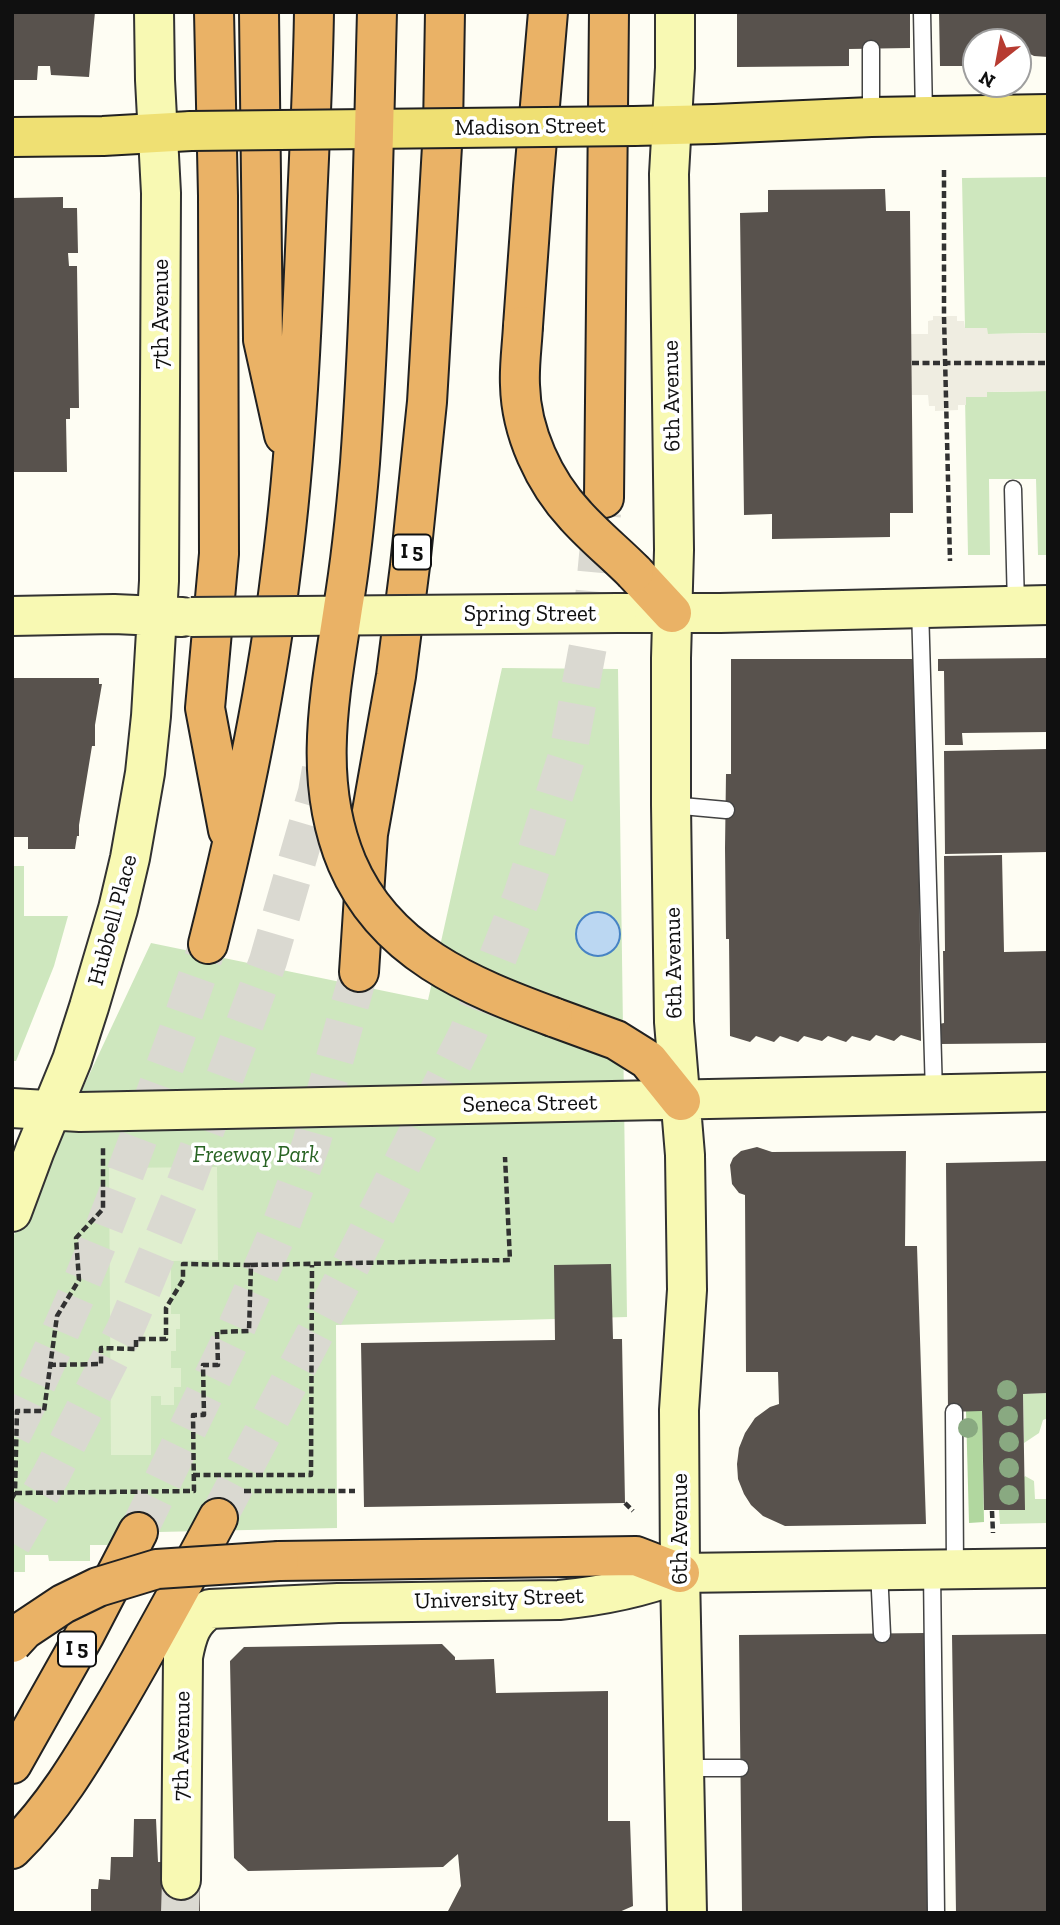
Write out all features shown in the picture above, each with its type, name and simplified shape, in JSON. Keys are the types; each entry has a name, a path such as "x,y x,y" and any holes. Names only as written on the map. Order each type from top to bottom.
{"highway":[{"path":"214,12 219,554 205,708 232,848"},
{"path":"259,12 263,340 292,475"},
{"path":"377,12 368,346 360,465 351,557 331,690 326,746 331,810 341,846 356,882 379,913 408,944 428,960 461,979 514,1003 616,1040 648,1060 681,1101"},
{"name":"I 5","path":"359,972 368,834 396,676 427,402 443,129 445,12"},
{"name":"I 5","path":"443,129 472,12"},
{"path":"548,12 523,326 520,386 526,422 536,453 562,500 672,613"},
{"path":"604,498 609,12"},
{"path":"208,944 232,848 263,689 281,573 302,343 314,15"},
{"path":"12,1849 54,1801 79,1765 226,1505"},
{"name":"I 5","path":"12,1764 84,1636 138,1532"},
{"path":"12,1643 24,1630 63,1604 98,1587 157,1569 279,1561 636,1556 680,1573"}],"main road":[{"name":"Madison Street","path":"12,136 634,126 871,117 1048,114"}],"street":[{"name":"7th Avenue","path":"154,12 175,132 162,193 159,567 174,616"},
{"name":"6th Avenue","path":"675,12 669,173 674,550 671,805 674,1022 685,1154 687,1290 679,1410 687,1913"},
{"name":"Spring Street","path":"12,616 672,613 1032,605"},
{"name":"Hubbell Place","path":"12,1212 72,1060 118,909 137,830 148,747 174,616"},
{"name":"Seneca Street","path":"12,1108 80,1112 1048,1092"},
{"name":"University Street","path":"200,1615 210,1609 338,1603 559,1600 623,1591 680,1573 1048,1568"},
{"name":"7th Avenue","path":"181,1880 183,1657 187,1639 200,1615"}],"lane":[{"path":"922,12 924,116"},
{"path":"871,48 871,117"},
{"path":"1013,489 1032,605"},
{"path":"920,607 934,1094"},
{"path":"671,805 726,810"},
{"path":"936,1913 943,1569 954,1412"},
{"path":"879,1570 882,1634"},
{"path":"684,1768 740,1768"}],"path":[{"path":"944,170 950,561"},
{"path":"912,363 1048,363"},
{"path":"103,1148 103,1209 76,1238 79,1280 57,1316 44,1411 17,1411 14,1496 194,1491 193,1415 204,1415 203,1365 218,1365 217,1332 248,1332 251,1265"},
{"path":"49,1365 101,1364 101,1348 136,1349 136,1339 166,1339 166,1308 183,1280 183,1264 312,1265 510,1260 506,1157"},
{"path":"194,1475 311,1475 312,1265"},
{"path":"226,1505 355,1491"},
{"path":"625,1503 633,1511"},
{"path":"992,1511 993,1534"}],"green space":[{"path":"1048,177 1048,333 987,334 987,328 965,328 962,178"},
{"path":"1048,391 1048,555 1038,555 1036,479 989,479 990,555 968,555 965,397 986,397 987,392"},
{"name":"Freeway Park","path":"502,668 618,669 627,1317 336,1325 337,1528 114,1533 114,1545 90,1545 90,1561 49,1561 48,1555 25,1555 25,1572 12,1572 12,1239 151,943 428,1000"},
{"path":"12,866 24,866 24,916 68,916 54,966 16,1061 12,1061"},
{"path":"217,1167 218,1260 171,1261 171,1314 180,1314 180,1329 176,1329 176,1351 171,1351 171,1368 181,1368 181,1387 174,1387 174,1405 161,1405 161,1396 151,1396 151,1455 111,1455 109,1168"},
{"path":"1048,1393 1048,1418 1043,1420 1039,1433 1024,1443 1023,1394"},
{"path":"966,1411 982,1411 984,1522 969,1523"},
{"path":"1025,1476 1034,1481 1035,1499 1048,1499 1048,1523 1000,1524 999,1510"}],"shaded area":[{"path":"933,316 957,316 957,321 964,321 965,328 987,328 988,334 1048,333 1048,391 987,392 987,397 966,397 966,405 958,405 958,410 935,411 935,406 929,406 928,395 912,395 911,334 928,334 928,321 933,320"}],"water":[{"path":"598,912 613,919 620,934 613,949 598,956 583,949 576,934 583,919"}],"building":[{"path":"12,12 95,12 89,77 51,75 50,66 38,66 37,80 12,80"},
{"path":"737,12 910,12 910,48 849,49 849,66 737,67"},
{"path":"939,12 1048,12 1048,57 1032,55 1032,28 962,28 962,66 940,66"},
{"path":"885,189 886,211 910,211 913,513 890,513 890,537 772,539 772,514 744,515 740,213 768,212 768,190"},
{"path":"63,197 63,208 77,208 78,253 68,253 69,266 77,266 79,408 70,408 70,419 66,419 67,472 12,472 12,198"},
{"path":"1048,658 1048,732 962,733 963,745 945,745 944,671 938,671 938,659"},
{"path":"731,659 917,659 921,1041 901,1035 894,1041 876,1035 870,1041 852,1036 846,1042 828,1036 822,1041 804,1036 798,1042 780,1036 774,1042 756,1036 750,1042 730,1036 725,848 726,774 731,774"},
{"path":"12,678 99,678 99,684 102,684 95,725 95,746 92,746 75,849 28,849 28,837 12,837"},
{"path":"1048,749 1048,852 945,854 944,751"},
{"path":"1002,855 1004,952 1048,951 1048,1043 940,1044 939,1024 944,1023 944,856"},
{"path":"757,1147 772,1152 906,1151 905,1246 917,1246 926,1524 785,1526 763,1516 744,1494 738,1479 739,1448 755,1418 779,1404 778,1372 746,1372 745,1195 739,1193 732,1184 730,1165 741,1151"},
{"path":"1048,1161 1048,1393 1023,1394 1025,1510 984,1510 982,1411 948,1412 946,1163"},
{"path":"611,1264 613,1339 622,1339 625,1503 364,1507 361,1343 555,1340 554,1265"},
{"path":"926,1633 929,1913 742,1913 739,1635"},
{"path":"1048,1634 1048,1913 956,1913 952,1635"},
{"path":"442,1644 455,1660 494,1659 496,1693 608,1691 608,1821 630,1821 633,1906 617,1913 447,1913 461,1886 458,1854 443,1867 248,1871 234,1858 230,1661 244,1647"},
{"path":"134,1819 156,1819 158,1862 166,1862 174,1888 200,1889 200,1913 91,1913 91,1889 98,1889 99,1879 110,1880 111,1857 133,1857"}],"tunnel":[{"path":"218,1518 354,1259 468,1033 522,896 568,753 591,630 602,513"},
{"path":"12,1543 51,1475 125,1330 179,1201 268,961 317,792 323,757"},
{"path":"12,1435 67,1317 100,1237 208,944"},
{"path":"138,1532 235,1331 281,1225 311,1144 359,972"},
{"path":"180,1913 181,1880"}]}
